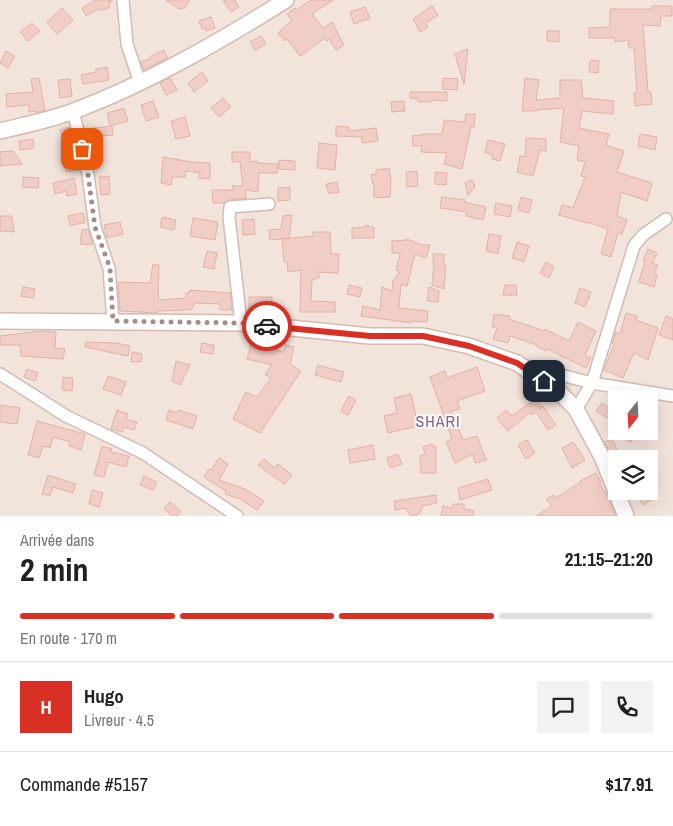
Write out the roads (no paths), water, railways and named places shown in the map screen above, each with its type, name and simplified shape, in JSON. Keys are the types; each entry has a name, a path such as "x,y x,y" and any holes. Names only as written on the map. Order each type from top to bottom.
{"street":[{"path":"123,0 127,44 140,83"},
{"path":"0,131 73,112 140,83 244,27 286,0"},
{"path":"73,112 87,167 95,227 110,268 113,321"},
{"path":"241,323 229,217 230,207 269,204"},
{"path":"576,409 592,383 634,246 643,235 666,219"},
{"path":"0,321 241,323 370,336 423,336 469,346 517,363 592,383 673,396"},
{"path":"517,363 557,390 576,409 602,457 626,516"},
{"path":"0,374 66,416 144,453 236,516"}],"district":[{"name":"SHARI","path":"438,421"}]}
